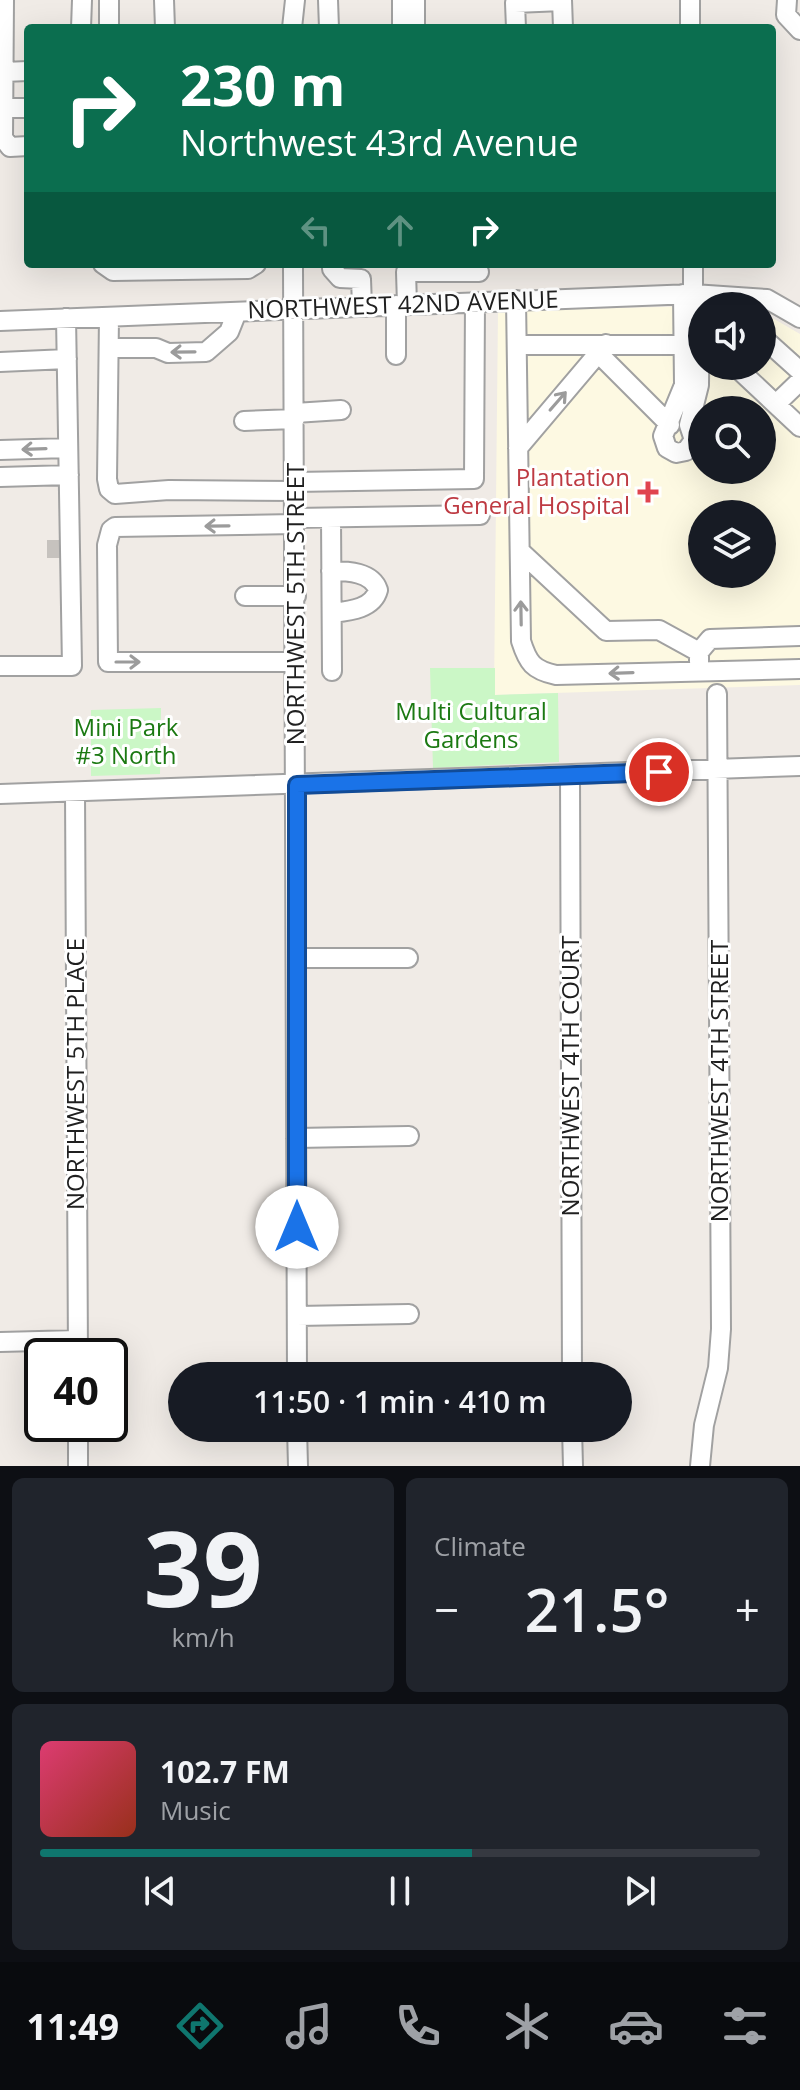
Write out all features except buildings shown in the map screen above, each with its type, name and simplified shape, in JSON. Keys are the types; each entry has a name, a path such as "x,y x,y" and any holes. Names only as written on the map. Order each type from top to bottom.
{"street":[{"path":"4,0 3,138 10,147 24,146"},
{"path":"81,24 82,0"},
{"path":"109,0 109,24"},
{"path":"164,0 165,24"},
{"path":"288,0 293,24"},
{"path":"293,24 295,0"},
{"path":"328,0 329,24"},
{"path":"402,0 402,24"},
{"path":"415,0 415,24"},
{"path":"516,24 515,3 562,0 563,24"},
{"path":"690,0 690,24"},
{"path":"787,0 786,15 800,30"},
{"path":"4,72 24,71"},
{"path":"3,108 24,108"},
{"path":"109,268 113,271 250,268"},
{"name":"NORTHWEST 5TH STREET","path":"293,268 297,1362"},
{"path":"333,268 340,278 361,271 362,306"},
{"path":"692,292 693,268"},
{"path":"396,355 406,272 479,272"},
{"name":"NORTHWEST 42ND AVENUE","path":"0,321 688,294"},
{"path":"516,300 521,641 527,661 536,671 556,675 699,662 800,669"},
{"path":"109,317 109,489 115,494 295,487 474,479 475,302"},
{"name":"NORTHWEST 42ND AVENUE","path":"776,304 800,318"},
{"path":"109,348 156,348 168,353 206,352 229,332 237,312"},
{"path":"0,666 72,666 66,318"},
{"path":"517,345 602,349 688,345"},
{"path":"602,349 679,425 699,385 698,380"},
{"path":"518,448 602,349"},
{"path":"776,350 800,371"},
{"path":"0,362 67,359"},
{"path":"750,380 767,396"},
{"path":"800,381 776,404 800,427"},
{"path":"244,421 341,410"},
{"path":"0,450 68,448"},
{"path":"0,477 69,475"},
{"path":"115,494 115,527"},
{"path":"296,662 108,662 107,545 111,530 115,527 331,518 480,515"},
{"path":"331,518 332,671"},
{"path":"56,540 61,530 69,525"},
{"path":"520,551 606,631 659,630 699,662"},
{"path":"56,561 62,574 70,576"},
{"path":"245,596 296,592 332,579 364,576 372,580 378,590 374,600 367,605 332,613"},
{"path":"699,662 710,639 800,636"},
{"name":"NORTHWEST 4TH STREET","path":"700,1466 704,1425 718,1368 721,1329 717,694"},
{"path":"0,794 800,766"},
{"name":"NORTHWEST 4TH COURT","path":"570,775 572,1362"},
{"name":"NORTHWEST 5TH PLACE","path":"75,792 78,1338"},
{"path":"296,958 408,958"},
{"path":"296,1138 409,1136"},
{"path":"297,1316 409,1314"},
{"path":"0,1342 24,1344"},
{"path":"78,1442 78,1466"},
{"path":"297,1442 298,1466"},
{"path":"572,1442 573,1466"}],"shaded area":[{"name":"Plantation General Hospital","path":"688,306 688,380 776,380 776,320 800,334 800,685 494,695 498,311"}],"green space":[{"name":"Multi Cultural Gardens","path":"430,668 495,668 495,695 558,693 559,762 433,768"},
{"name":"Mini Park #3 North","path":"161,708 160,774 91,776 91,710"}],"tunnel":[{"path":"56,540 56,561"}],"place":[{"name":"Plantation General Hospital","path":"648,492"}],"route":[{"path":"297,1227 297,785 659,772"}]}
